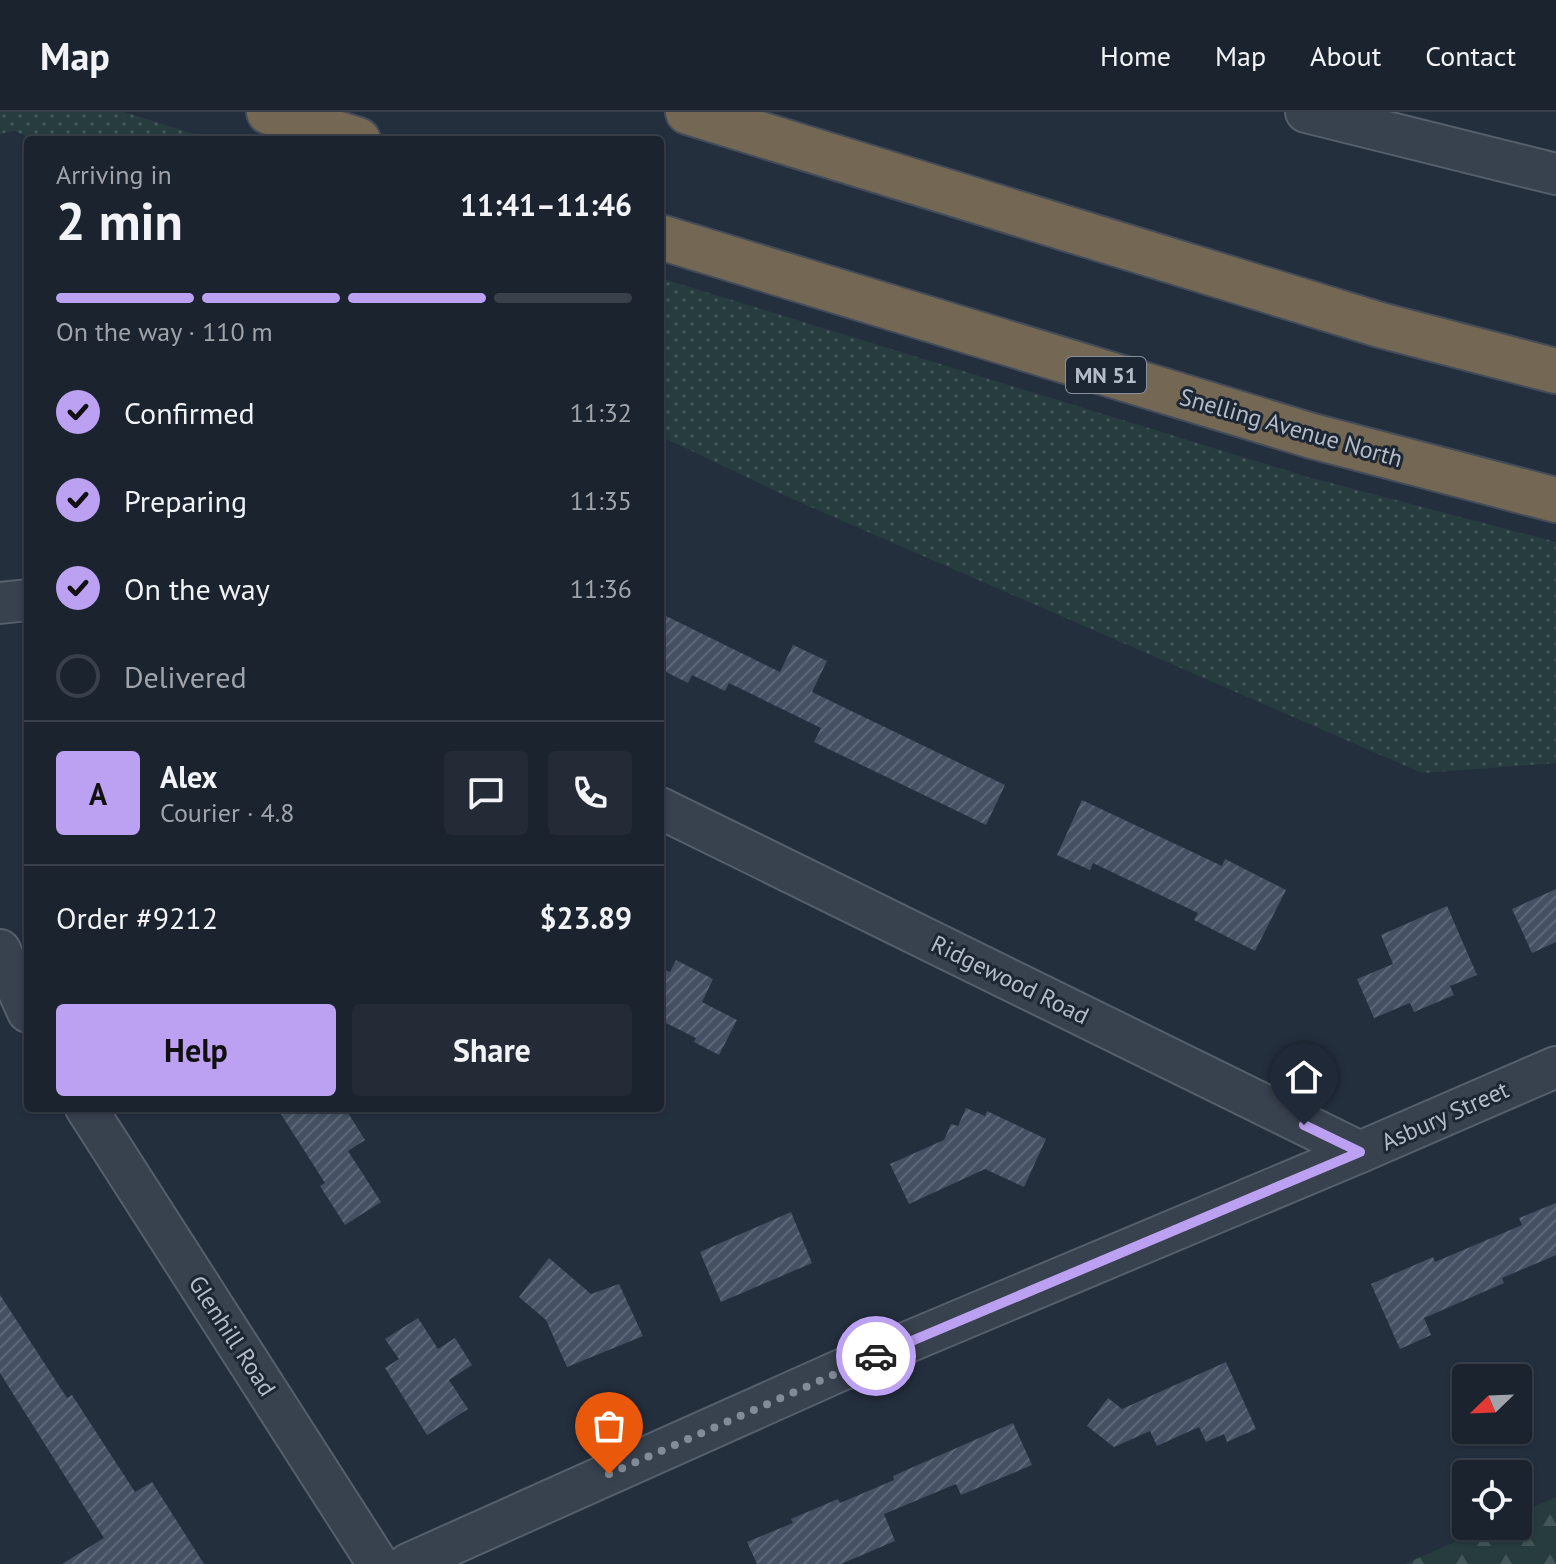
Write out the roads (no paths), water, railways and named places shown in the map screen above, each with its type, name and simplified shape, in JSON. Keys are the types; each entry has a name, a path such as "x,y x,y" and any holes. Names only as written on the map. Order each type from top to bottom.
{"highway":[{"path":"269,112 345,136"},
{"path":"688,112 1380,325 1556,371"},
{"name":"Snelling Avenue North","path":"664,238 1268,423 1556,500"}],"street":[{"path":"1306,112 1556,174"},
{"path":"0,603 24,600"},
{"name":"Ridgewood Road","path":"664,810 1360,1152"},
{"path":"0,950 24,1003"},
{"name":"Asbury Street","path":"408,1564 839,1371 1556,1067"},
{"name":"Glenhill Road","path":"89,1112 378,1564"}]}
